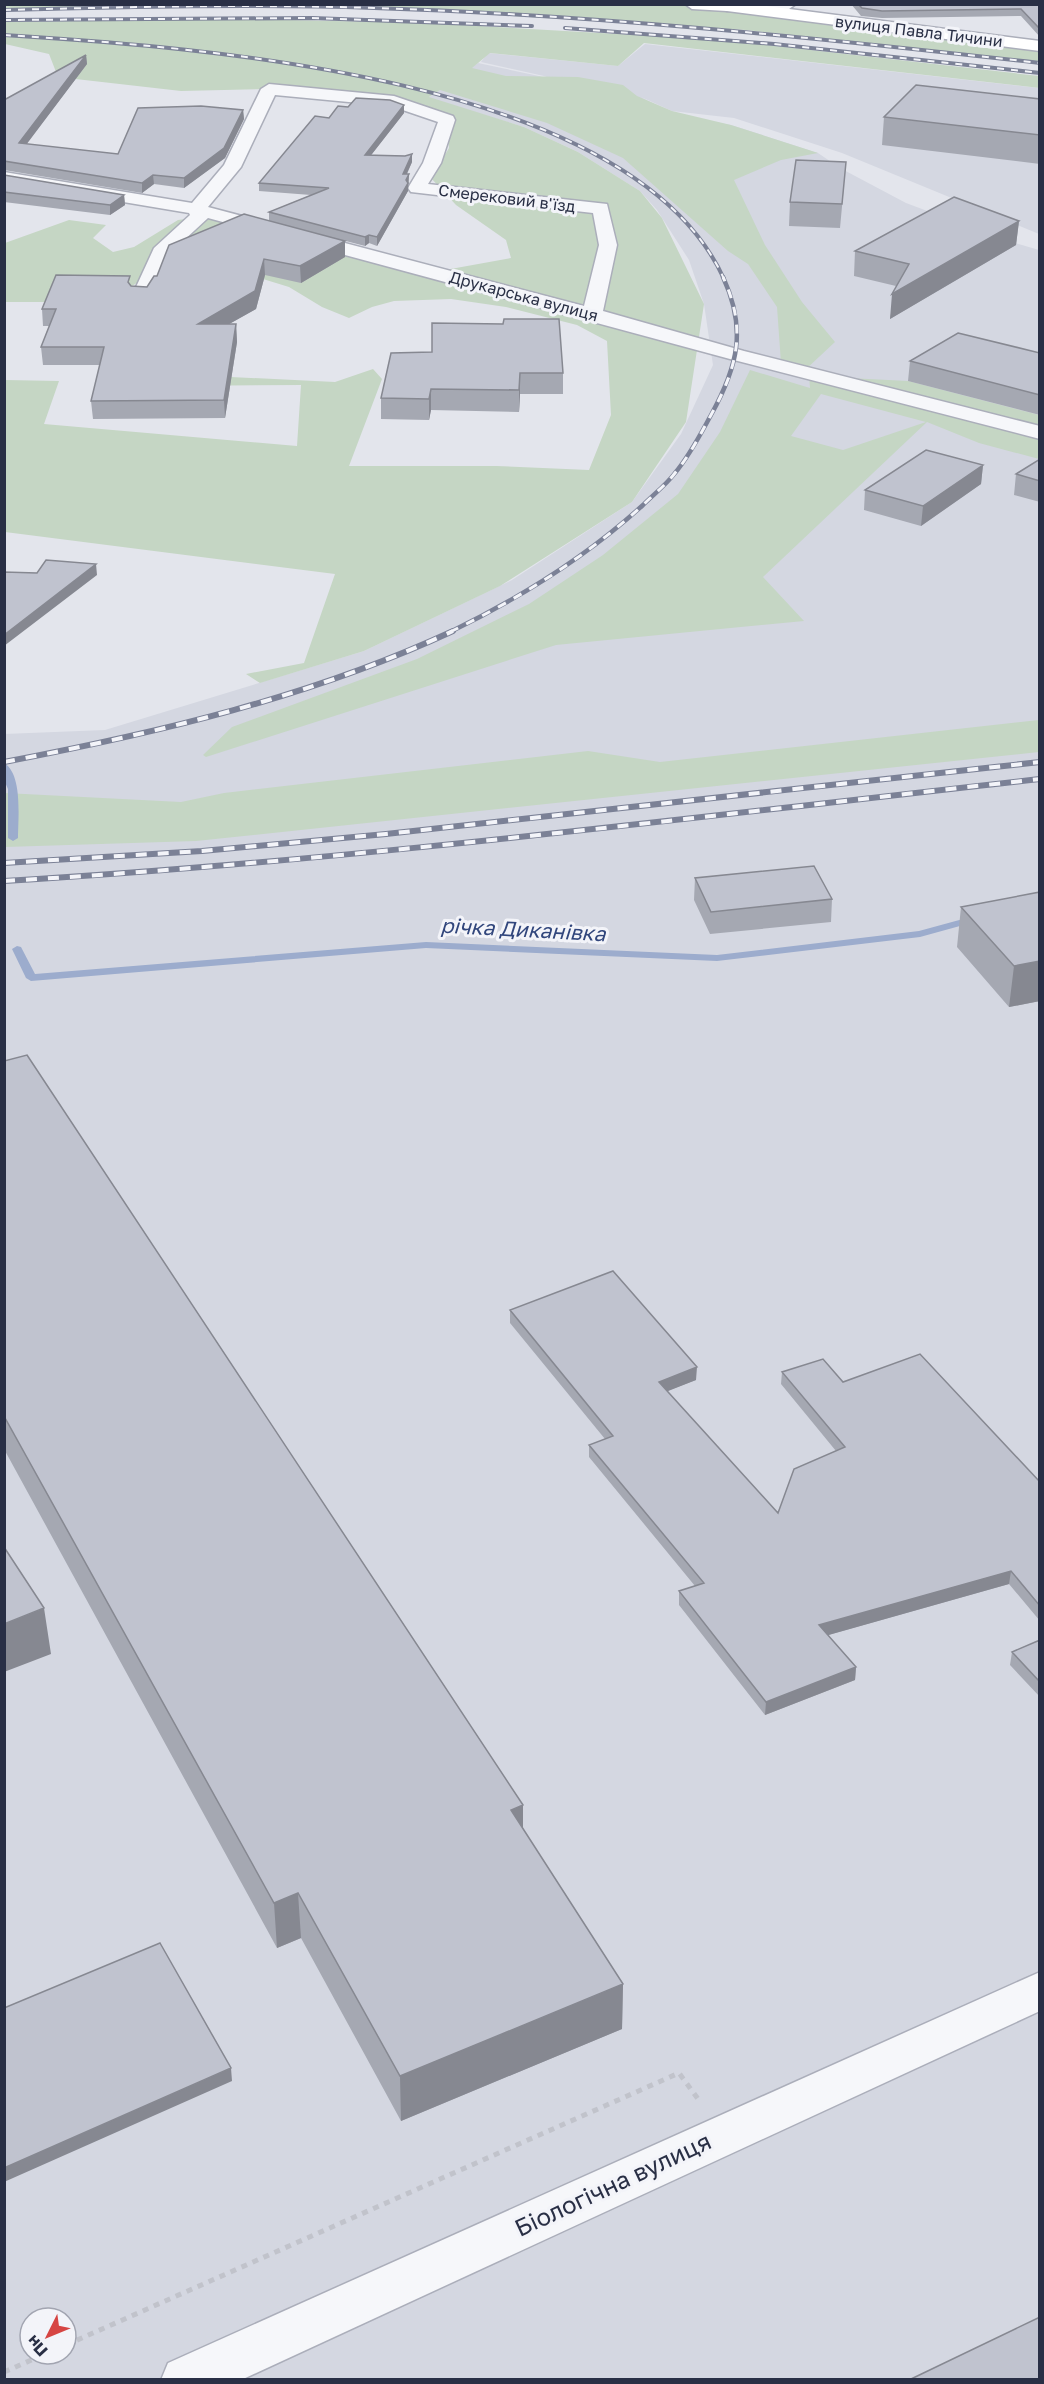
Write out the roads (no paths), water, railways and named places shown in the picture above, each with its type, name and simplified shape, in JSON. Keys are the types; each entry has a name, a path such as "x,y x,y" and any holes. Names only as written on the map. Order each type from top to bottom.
{"main road":[{"name":"вулиця Павла Тичини","path":"692,4 727,6 1040,46"}],"street":[{"path":"727,6 789,4"},
{"name":"Смерековий в'їзд","path":"196,209 232,167 269,89 394,101 447,120 432,163 417,188 601,208 608,245 592,314"},
{"name":"Друкарська вулиця","path":"4,177 196,209 592,314 737,355 1040,433"},
{"path":"141,298 161,252 200,216 196,209"},
{"name":"Біологічна вулиця","path":"186,2379 1040,1990"}],"waterway":[{"name":"річка Диканівка","path":"4,766 13,789 13,838"},
{"name":"річка Диканівка","path":"17,949 31,978 426,945 717,958 920,934 974,919"}],"railway":[{"path":"4,10 282,6 458,11 708,29 1040,63"},
{"path":"4,20 312,18 532,26"},
{"path":"565,28 774,44 1040,73"},
{"path":"4,35 185,50 293,64 402,85 507,116 600,157 675,211 723,278"},
{"path":"450,632 527,591 575,560 621,524 668,482 694,445 720,397 733,364 737,331 735,314 723,278"},
{"path":"4,762 119,739 289,694 399,654 453,631"},
{"path":"4,863 202,851 386,834 1040,762"},
{"path":"4,881 393,850 1040,779"}]}
